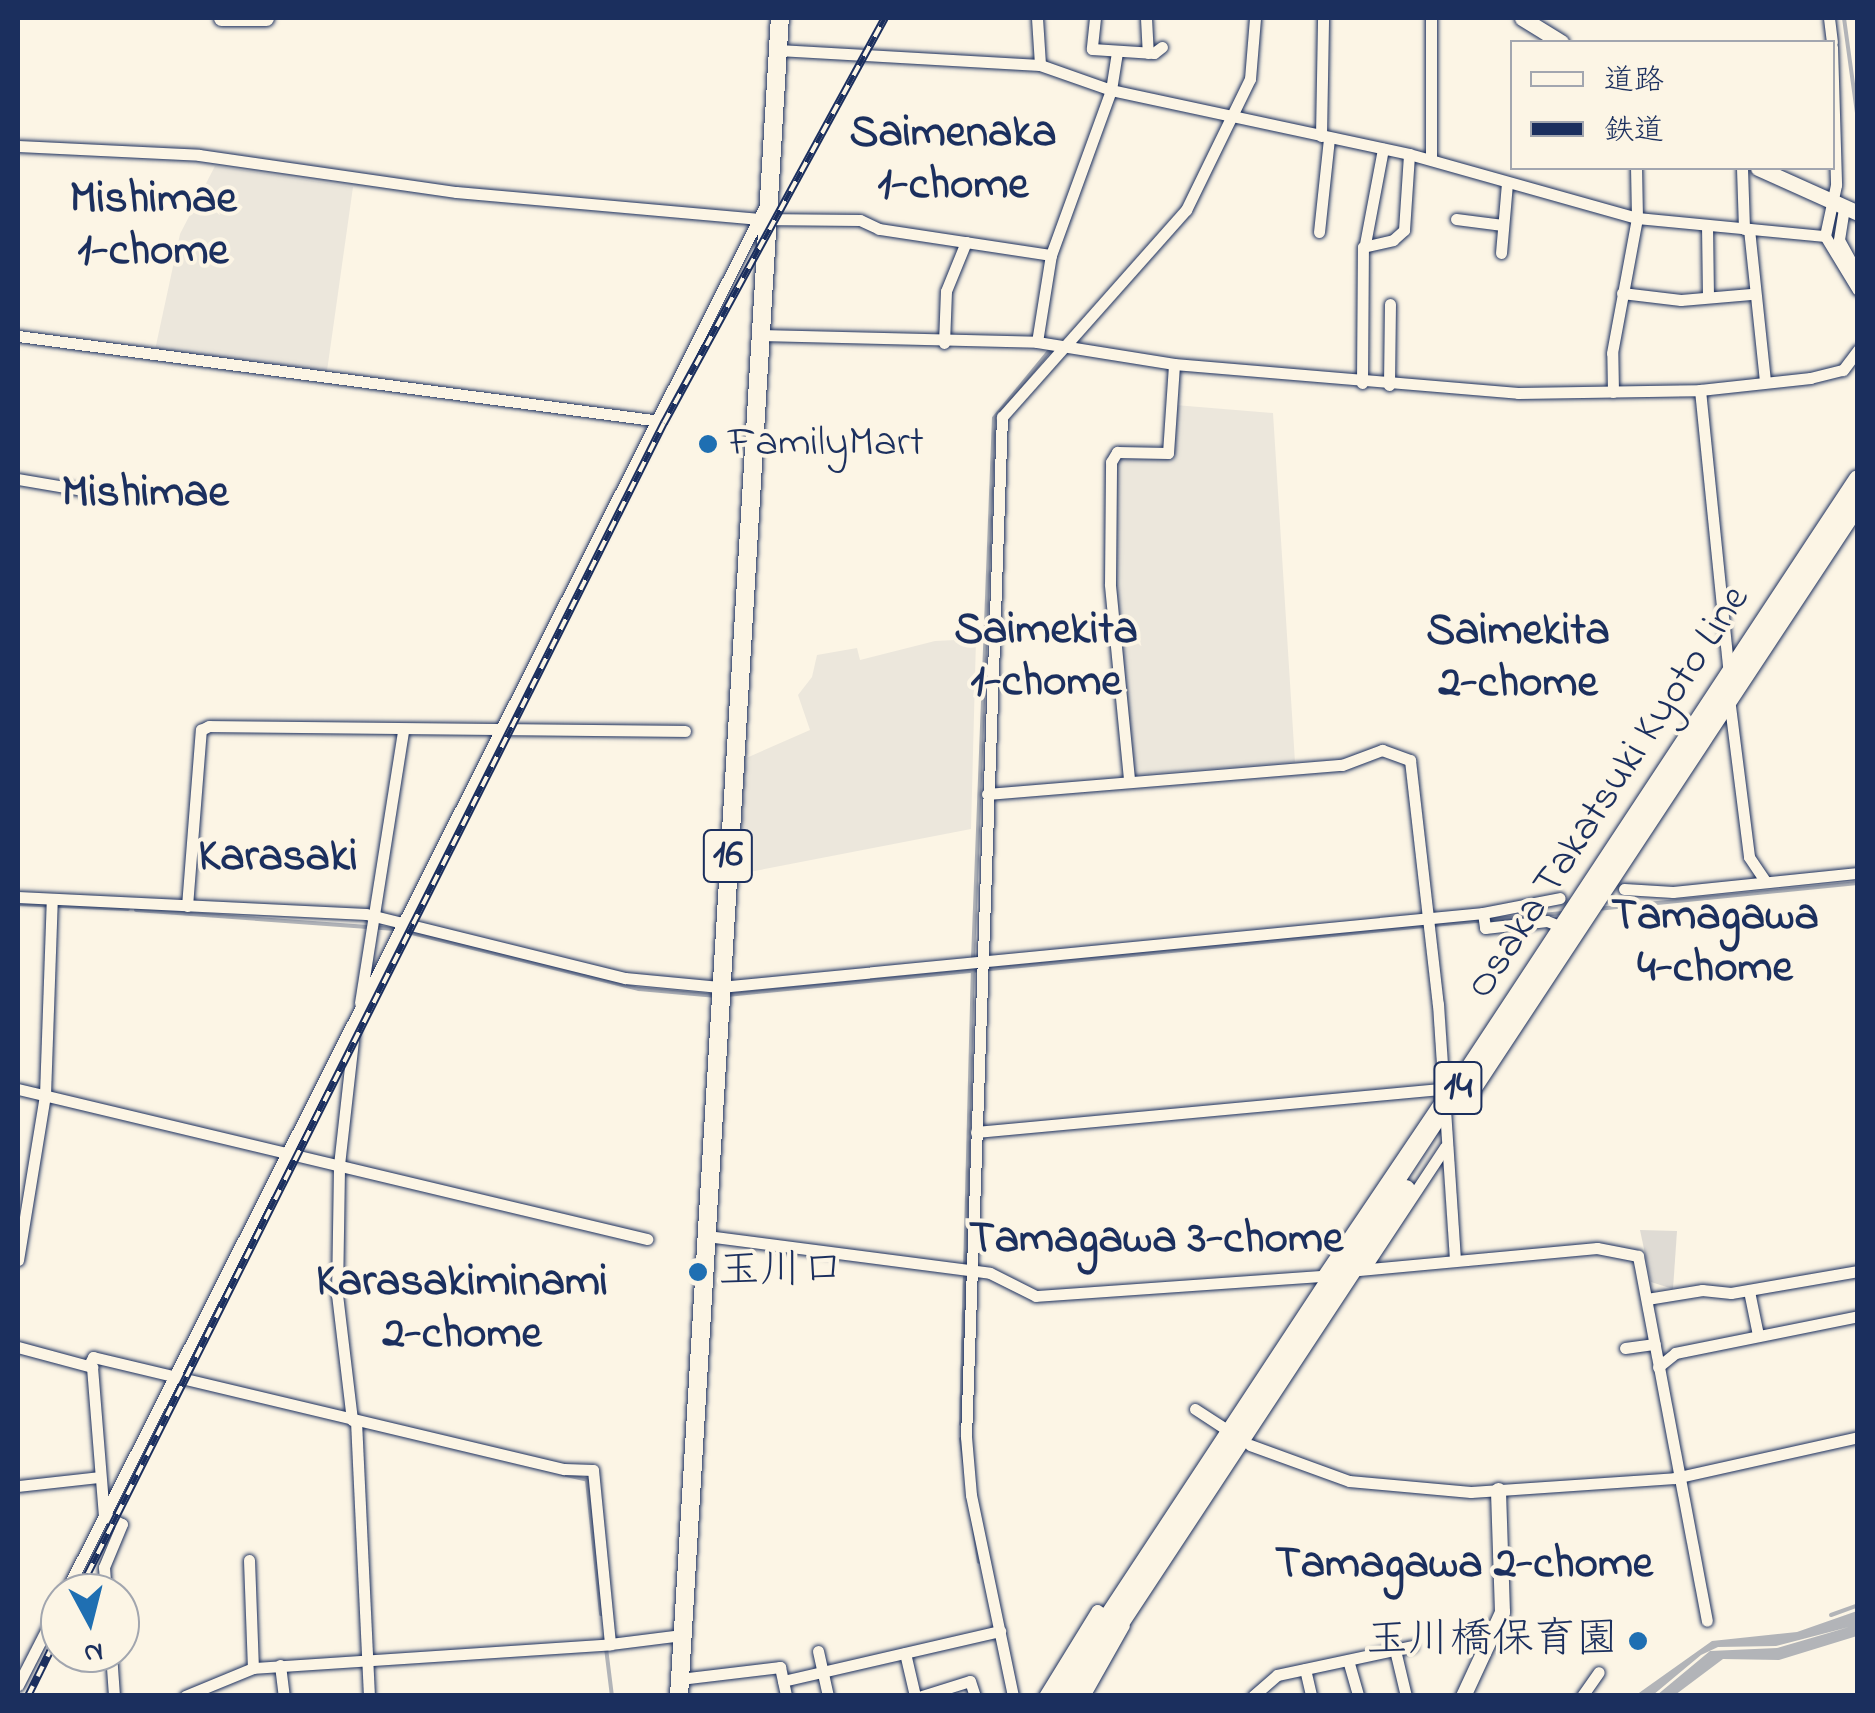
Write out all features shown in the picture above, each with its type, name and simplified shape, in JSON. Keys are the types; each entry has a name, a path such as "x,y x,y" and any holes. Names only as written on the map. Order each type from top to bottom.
{"main road":[{"name":"16","path":"679,1687 760,335 763,219 771,196 780,18"},
{"name":"Osaka Takatsuki Kyoto Line","path":"1056,1696 1443,1099 1562,927 1858,479"},
{"name":"Osaka Takatsuki Kyoto Line","path":"1072,1696 1445,1139 1729,696 1858,504"}],"street":[{"path":"221,18 266,18"},
{"path":"1037,18 1040,66"},
{"path":"1095,18 1092,49 1117,54 1148,53 1162,47"},
{"path":"1146,18 1148,53"},
{"path":"1014,1696 966,1460 1002,417 1181,217 1232,120 1252,68 1255,18"},
{"path":"1319,232 1325,137 1323,18"},
{"path":"1431,18 1431,159"},
{"path":"1522,18 1557,40"},
{"path":"778,50 1040,66 1111,90 1232,120 1431,159 1637,218 1825,236"},
{"path":"1037,342 1051,255 1111,90 1117,54"},
{"path":"1835,86 1844,208 1839,240 1858,274"},
{"path":"18,146 200,155 456,192 763,219 860,220 1051,255"},
{"path":"1362,382 1365,244 1383,148"},
{"path":"1365,244 1393,240 1404,230 1410,154"},
{"path":"1613,392 1622,294 1637,218 1636,170"},
{"path":"1742,170 1751,294 1765,382"},
{"path":"1762,170 1844,208"},
{"path":"1501,253 1507,183"},
{"path":"1825,236 1844,208"},
{"path":"75,1573 502,730 653,420 763,219"},
{"path":"1456,220 1503,225"},
{"path":"1707,225 1708,295"},
{"path":"1825,236 1858,290"},
{"path":"944,342 946,291 966,242"},
{"path":"1622,294 1681,300 1751,294"},
{"path":"1389,384 1390,304"},
{"path":"760,335 1037,342 1174,364 1362,382 1613,392 1700,390 1843,370 1858,350"},
{"path":"18,336 653,420"},
{"path":"1129,779 1111,598 1111,462 1117,452 1168,453 1174,364"},
{"path":"1700,390 1729,696 1749,857 1766,882"},
{"path":"18,479 100,493"},
{"path":"187,906 201,730 686,730"},
{"path":"369,1696 354,1421 336,1296 339,1165 357,1017 403,731"},
{"path":"987,794 1129,779 1342,765 1382,750 1405,755 1429,918 1455,1256"},
{"path":"1624,889 1673,892 1858,873"},
{"path":"18,896 376,916 625,978 720,986 1429,918 1560,898"},
{"path":"18,1260 45,1095 52,898"},
{"path":"1483,912 1485,928 1547,921 1562,927"},
{"path":"18,1089 646,1239"},
{"path":"976,1132 1443,1099"},
{"path":"707,1236 1003,1276 1036,1296 1322,1276 1443,1099"},
{"path":"1445,1139 1362,1269 1455,1256 1469,1262 1623,1250 1641,1259 1675,1478 1707,1622"},
{"path":"1648,1299 1749,1291 1858,1271"},
{"path":"1749,1291 1758,1334"},
{"path":"1658,1367 1675,1353 1858,1316"},
{"path":"1625,1348 1654,1344"},
{"path":"18,1347 90,1365"},
{"path":"104,1515 90,1365 93,1357 564,1469 593,1470 610,1644"},
{"path":"1195,1409 1224,1428"},
{"path":"1250,1445 1349,1481 1498,1490 1675,1478 1858,1437"},
{"path":"18,1486 100,1477"},
{"path":"1463,1696 1502,1612 1498,1490"},
{"path":"104,1515 122,1524 104,1573"},
{"path":"249,1560 254,1668"},
{"path":"1044,1696 1097,1610 1102,1613"},
{"path":"1084,1696 1124,1625"},
{"path":"783,1681 1000,1631"},
{"path":"185,1696 254,1668 682,1636"},
{"path":"18,1685 40,1642"},
{"path":"1253,1696 1277,1674 1412,1646"},
{"path":"1396,1650 1406,1696"},
{"path":"818,1651 828,1696"},
{"path":"905,1653 919,1696 970,1681 975,1696"},
{"path":"1348,1660 1358,1696"},
{"path":"280,1665 284,1696"},
{"path":"679,1687 780,1667 786,1696"},
{"path":"1304,1669 1311,1696"},
{"path":"1582,1696 1598,1672"}],"shaded area":[{"path":"215,166 353,187 327,371 155,350 180,234"},
{"path":"1175,405 1273,413 1295,762 1132,775 1115,593 1115,463 1122,455 1173,457"},
{"path":"976,639 971,829 739,874 744,759 810,730 798,695 812,677 817,655 857,648 860,660 935,641"},
{"path":"1640,1230 1677,1231 1673,1289 1651,1282"},
{"path":"1857,1611 1857,1636 1779,1660 1723,1659 1675,1695 1657,1695 1710,1651 1777,1648 1849,1627 1776,1646 1718,1647 1701,1655 1653,1695 1636,1695 1712,1641 1797,1632"}],"waterway":[{"path":"1844,18 1858,120"},
{"path":"973,959 994,418 1050,350"},
{"path":"1597,909 1858,883"},
{"path":"18,904 128,909"},
{"path":"136,910 395,929"},
{"path":"1433,925 1563,913"},
{"path":"727,995 1424,926"},
{"path":"404,931 639,989 717,996"},
{"path":"961,1424 973,969"},
{"path":"961,1439 979,1562"},
{"path":"562,1474 587,1480 601,1614"},
{"path":"1831,1615 1858,1605"},
{"path":"606,1648 612,1696"}],"railway":[{"path":"88,1573 664,423 885,18"},
{"path":"28,1696 40,1672"}],"place":[{"name":"FamilyMart","path":"708,444"},
{"name":"玉川口","path":"698,1272"},
{"name":"玉川橋保育園","path":"1638,1641"}],"district":[{"name":"Saimenaka 1-chome","path":"953,161"},
{"name":"Mishimae 1-chome","path":"153,227"},
{"name":"Mishimae","path":"145,495"},
{"name":"Saimekita 1-chome","path":"1046,658"},
{"name":"Saimekita 2-chome","path":"1518,659"},
{"name":"Karasaki","path":"278,859"},
{"name":"Tamagawa 4-chome","path":"1715,944"},
{"name":"Tamagawa 3-chome","path":"1156,1241"},
{"name":"Karasakiminami 2-chome","path":"462,1310"},
{"name":"Tamagawa 2-chome","path":"1464,1566"}]}
